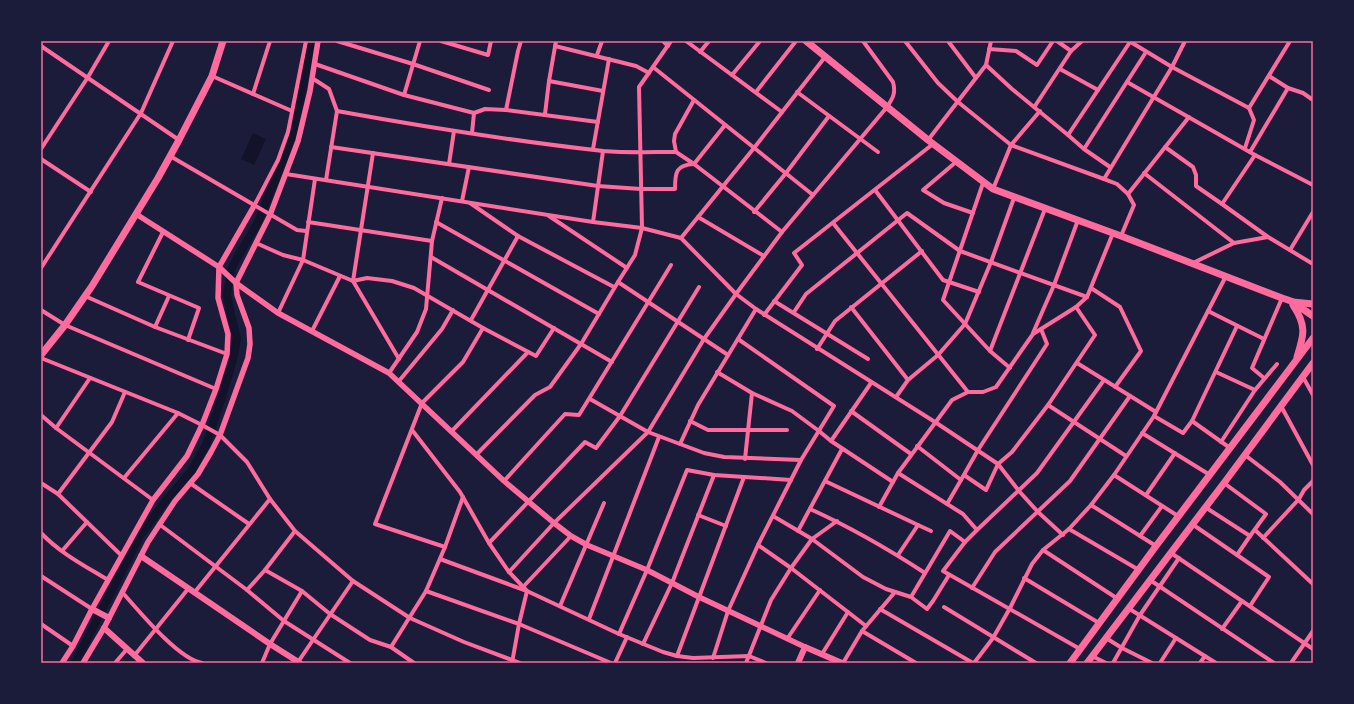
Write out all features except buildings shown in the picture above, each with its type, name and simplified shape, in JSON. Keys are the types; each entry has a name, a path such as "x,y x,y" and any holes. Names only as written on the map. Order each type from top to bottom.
{"main road":[{"path":"41,356 85,296 170,156 212,76 223,41"},
{"path":"807,41 930,142 993,189 1193,263 1282,298 1291,301 1313,304"},
{"path":"1291,301 1313,298"},
{"path":"1291,301 1313,316"},
{"path":"1291,301 1298,312 1304,337 1295,364"},
{"path":"1070,663 1178,516 1295,364 1313,338"},
{"path":"1087,663 1245,456 1313,364"},
{"path":"141,556 188,589 299,662"},
{"path":"92,608 109,618"},
{"path":"104,628 143,663"},
{"path":"798,663 805,647 843,663"}],"street":[{"path":"41,148 88,77 108,41"},
{"path":"41,268 141,113 173,41"},
{"path":"253,94 270,41"},
{"path":"62,663 153,500 187,456 204,426 227,354 228,334 218,298 219,267 278,160 288,132 306,41"},
{"path":"83,663 104,628 159,524 201,468 218,434 248,358 250,344 249,328 237,295 236,283 270,215 298,141 315,64 318,41"},
{"path":"337,41 413,64 489,90"},
{"path":"404,95 420,41"},
{"path":"441,41 488,55 491,41"},
{"path":"506,110 521,41"},
{"path":"597,56 602,41"},
{"path":"663,41 668,46"},
{"path":"476,455 535,395 550,387 581,344 614,288 636,255 642,228 639,87 671,41"},
{"path":"686,41 782,112"},
{"path":"700,52 709,41"},
{"path":"732,75 760,41"},
{"path":"756,92 796,41"},
{"path":"508,572 554,523 648,432 704,339 736,294 782,232 893,98 895,90 892,82 862,41"},
{"path":"905,41 938,83 958,102 1011,145 1117,184 1128,194 1134,205 1121,236"},
{"path":"948,41 976,78"},
{"path":"764,315 802,265 794,253 874,190 930,142 986,65 991,41"},
{"path":"989,48 1016,51 1037,65 1053,41"},
{"path":"1057,41 1071,51"},
{"path":"1035,106 1071,51 1082,41"},
{"path":"1068,135 1129,41 1172,67 1249,108 1254,120 1245,148"},
{"path":"1104,179 1172,67 1185,41"},
{"path":"1249,108 1290,41"},
{"path":"545,114 555,43 636,66 649,73"},
{"path":"41,46 179,140"},
{"path":"1084,149 1146,52"},
{"path":"681,238 825,57"},
{"path":"593,149 608,59"},
{"path":"315,64 404,95 474,113 485,109 506,110 598,122"},
{"path":"986,65 1012,89 1035,106 1084,149 1110,167"},
{"path":"653,67 813,195"},
{"path":"1060,69 1098,90"},
{"path":"212,76 292,111"},
{"path":"1269,76 1288,88 1303,93 1313,100"},
{"path":"312,78 329,89 337,111 326,180"},
{"path":"549,81 603,91"},
{"path":"1127,82 1255,155 1313,185"},
{"path":"1250,152 1288,88"},
{"path":"797,92 878,152"},
{"path":"676,152 674,141 675,134 694,100"},
{"path":"337,111 535,143 603,151 676,152 694,164 754,212 782,232"},
{"path":"993,189 1011,145 1040,111"},
{"path":"472,134 474,113"},
{"path":"754,212 786,173 829,116"},
{"path":"1128,194 1189,117"},
{"path":"694,164 725,125"},
{"path":"449,164 454,131"},
{"path":"331,147 598,186 641,189 676,189 675,173 686,164 694,164"},
{"path":"1165,147 1193,168 1196,175 1196,186 1268,237 1313,264"},
{"path":"593,222 603,151"},
{"path":"373,153 352,281 399,359"},
{"path":"1222,204 1255,155"},
{"path":"170,156 297,230 306,231"},
{"path":"41,158 91,192"},
{"path":"956,162 923,190 944,202 973,213"},
{"path":"462,201 469,167"},
{"path":"286,174 593,222 642,228 681,238 736,294 756,310 935,422 998,464 1038,512 1063,535"},
{"path":"1144,174 1234,243"},
{"path":"278,313 303,260 306,231 315,179"},
{"path":"983,183 943,300 990,351 1010,368"},
{"path":"874,190 943,280 979,292"},
{"path":"390,373 416,332 426,309 432,241 442,198"},
{"path":"896,398 908,380 938,355 965,324 991,262 1014,198"},
{"path":"469,202 518,236 614,288"},
{"path":"990,351 1045,209"},
{"path":"1290,250 1313,212"},
{"path":"794,312 806,294 907,213 960,251 1087,297"},
{"path":"136,214 219,267 236,283 278,313 390,373 504,481 571,536 587,545 647,570 698,597 805,647"},
{"path":"548,215 627,268"},
{"path":"698,217 764,256"},
{"path":"879,507 898,472 952,400 968,392 982,392 996,387 1010,368 1033,334 1054,285 1078,220"},
{"path":"308,222 432,241"},
{"path":"436,222 599,314"},
{"path":"833,223 968,392"},
{"path":"164,232 138,282 199,308 188,340"},
{"path":"1033,334 1076,307 1087,297 1113,233"},
{"path":"471,320 518,236"},
{"path":"1193,263 1234,243 1268,237"},
{"path":"256,243 283,255 303,260 352,281 367,278 392,281 414,288 483,328 536,356 554,328"},
{"path":"817,349 835,321 922,251"},
{"path":"431,257 612,362"},
{"path":"504,481 565,414 579,415 671,265"},
{"path":"312,331 340,276"},
{"path":"880,609 973,663 993,638 1032,564 1043,550 1063,535 1091,505 1114,475 1155,414 1226,276"},
{"path":"618,282 728,355"},
{"path":"489,543 585,442 596,448 620,416 700,287"},
{"path":"1091,288 1120,307 1141,351 1115,387"},
{"path":"85,296 155,327 227,354"},
{"path":"155,327 169,296"},
{"path":"1264,378 1252,368 1282,298"},
{"path":"774,301 868,359"},
{"path":"852,307 908,380"},
{"path":"964,475 986,490 998,464 1012,452 1048,405 1077,363 1095,335 1076,307"},
{"path":"41,310 65,325 216,389"},
{"path":"399,381 442,329 452,310"},
{"path":"680,444 698,405 756,310"},
{"path":"1208,312 1264,339"},
{"path":"1077,363 1130,396 1183,433 1192,421 1237,326"},
{"path":"445,547 375,524 422,403 463,362 483,328"},
{"path":"947,504 978,450 1047,344 1041,329"},
{"path":"713,658 728,611 758,545 801,460 834,406 738,339"},
{"path":"451,432 528,352"},
{"path":"41,356 90,378 178,413 218,434 247,462 270,499 295,531 353,581 410,618 464,642 520,663"},
{"path":"1221,442 1255,390 1277,364"},
{"path":"717,372 752,393 792,411 819,430 831,441 893,482"},
{"path":"1216,372 1255,390"},
{"path":"1303,377 1313,395"},
{"path":"56,428 90,378"},
{"path":"1080,649 1010,608 943,572 965,542 1037,473 1104,380"},
{"path":"831,441 871,383"},
{"path":"58,494 112,422 125,392"},
{"path":"745,459 752,393"},
{"path":"972,588 995,552 1070,481 1130,396"},
{"path":"590,398 648,432 704,453 745,459 801,460"},
{"path":"1048,405 1126,456"},
{"path":"1281,406 1313,465"},
{"path":"851,411 911,454"},
{"path":"124,478 178,413"},
{"path":"41,415 56,428 153,500"},
{"path":"690,421 708,430 787,430"},
{"path":"1192,421 1231,448"},
{"path":"412,430 463,498 508,572 528,591"},
{"path":"1142,433 1210,475"},
{"path":"589,619 660,436"},
{"path":"917,446 962,480"},
{"path":"798,531 842,448"},
{"path":"1146,495 1175,453"},
{"path":"1245,456 1280,482 1313,514"},
{"path":"619,634 647,570 687,470 714,475 791,480"},
{"path":"898,472 963,514 977,530"},
{"path":"644,644 672,582 714,475"},
{"path":"1114,475 1178,516"},
{"path":"677,656 744,477"},
{"path":"825,481 931,531"},
{"path":"1263,538 1299,499 1304,490 1313,481"},
{"path":"41,483 58,494 122,556"},
{"path":"1224,483 1266,514 1237,555"},
{"path":"190,484 249,524"},
{"path":"391,647 426,591 445,547 463,498"},
{"path":"194,593 270,499"},
{"path":"560,606 604,502"},
{"path":"1091,505 1156,546"},
{"path":"1140,536 1162,506"},
{"path":"1206,507 1250,536"},
{"path":"810,509 837,521 898,555 925,573"},
{"path":"698,515 726,526"},
{"path":"773,516 812,539 863,577 886,589 911,597 927,609 949,575"},
{"path":"746,663 771,600 791,568 812,539 837,521"},
{"path":"62,551 87,522"},
{"path":"159,524 247,590 284,621 350,663"},
{"path":"1192,524 1269,577 1250,606"},
{"path":"898,555 918,525"},
{"path":"1069,529 1139,570"},
{"path":"1255,530 1313,584"},
{"path":"247,590 265,570 295,531"},
{"path":"911,597 950,531 965,542"},
{"path":"41,534 48,541 77,562 108,580"},
{"path":"523,587 571,536"},
{"path":"758,545 791,568 866,626"},
{"path":"1043,550 1118,598"},
{"path":"1171,553 1313,649"},
{"path":"440,558 528,591 619,634 677,656 693,658 749,656 766,663"},
{"path":"1113,663 1140,616 1179,558"},
{"path":"265,570 302,591 330,614 370,640 391,647 413,663"},
{"path":"41,576 92,608"},
{"path":"1024,578 1099,623"},
{"path":"1150,580 1274,663"},
{"path":"299,662 353,581"},
{"path":"134,656 188,589"},
{"path":"787,639 820,590"},
{"path":"262,663 270,644 302,591"},
{"path":"426,591 519,624 611,663"},
{"path":"512,661 519,624 528,591"},
{"path":"122,592 156,630 185,656 202,663"},
{"path":"843,663 866,626 895,592"},
{"path":"1222,629 1242,601"},
{"path":"944,607 1036,663"},
{"path":"1128,608 1216,663"},
{"path":"822,654 848,612"},
{"path":"41,624 72,646"},
{"path":"1291,663 1313,631"},
{"path":"862,632 916,663"},
{"path":"614,663 627,637"},
{"path":"1106,638 1152,663"},
{"path":"1160,663 1176,638"},
{"path":"115,663 127,649"},
{"path":"1092,656 1106,663"},
{"path":"1200,663 1205,656"}],"shaded area":[{"path":"253,133 266,139 254,165 241,159"}],"waterway":[{"path":"75,663 140,536 164,503 191,471 206,445 234,356 237,338 227,295 231,269 259,220 293,135 312,41"}]}
